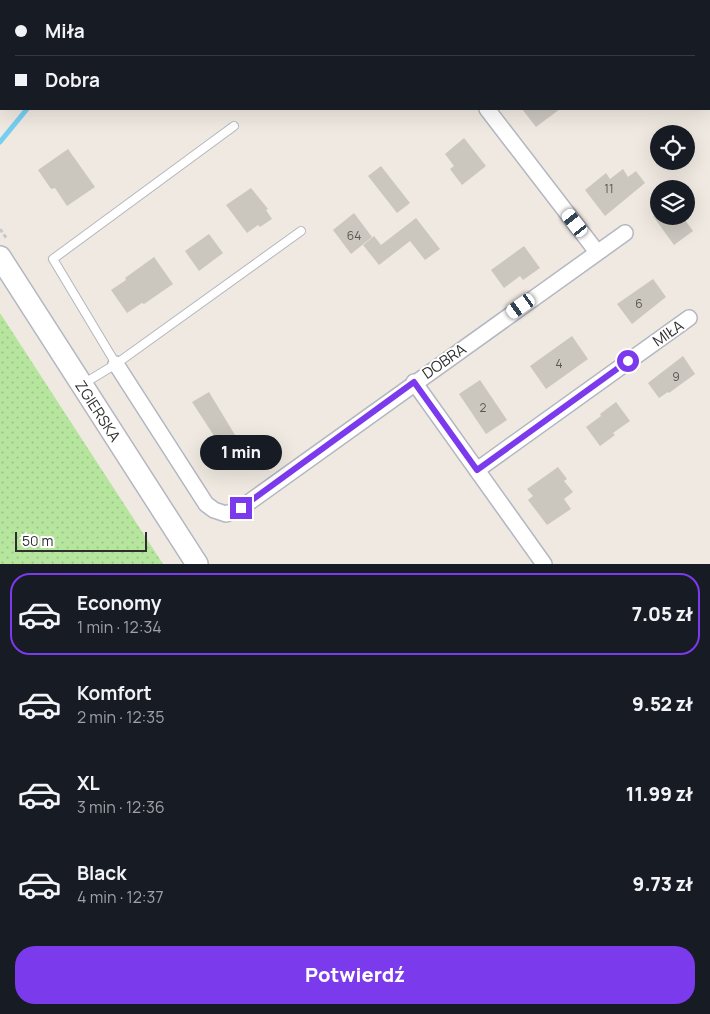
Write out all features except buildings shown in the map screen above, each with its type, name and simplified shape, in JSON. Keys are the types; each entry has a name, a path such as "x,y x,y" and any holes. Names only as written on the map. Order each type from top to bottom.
{"main road":[{"name":"ZGIERSKA","path":"0,257 197,564"}],"street":[{"path":"488,110 597,252"},
{"name":"DOBRA","path":"116,364 206,504 214,510 226,514 241,508 414,382 625,233"},
{"name":"MIŁA","path":"477,470 689,318"},
{"path":"414,382 544,564"}],"lane":[{"path":"116,364 53,259 234,126"},
{"path":"82,384 116,364 301,231"}],"green space":[{"path":"0,313 163,564 0,564"}],"waterway":[{"path":"0,142 26,110"}],"route":[{"path":"241,508 414,382 477,470 628,361"}]}
